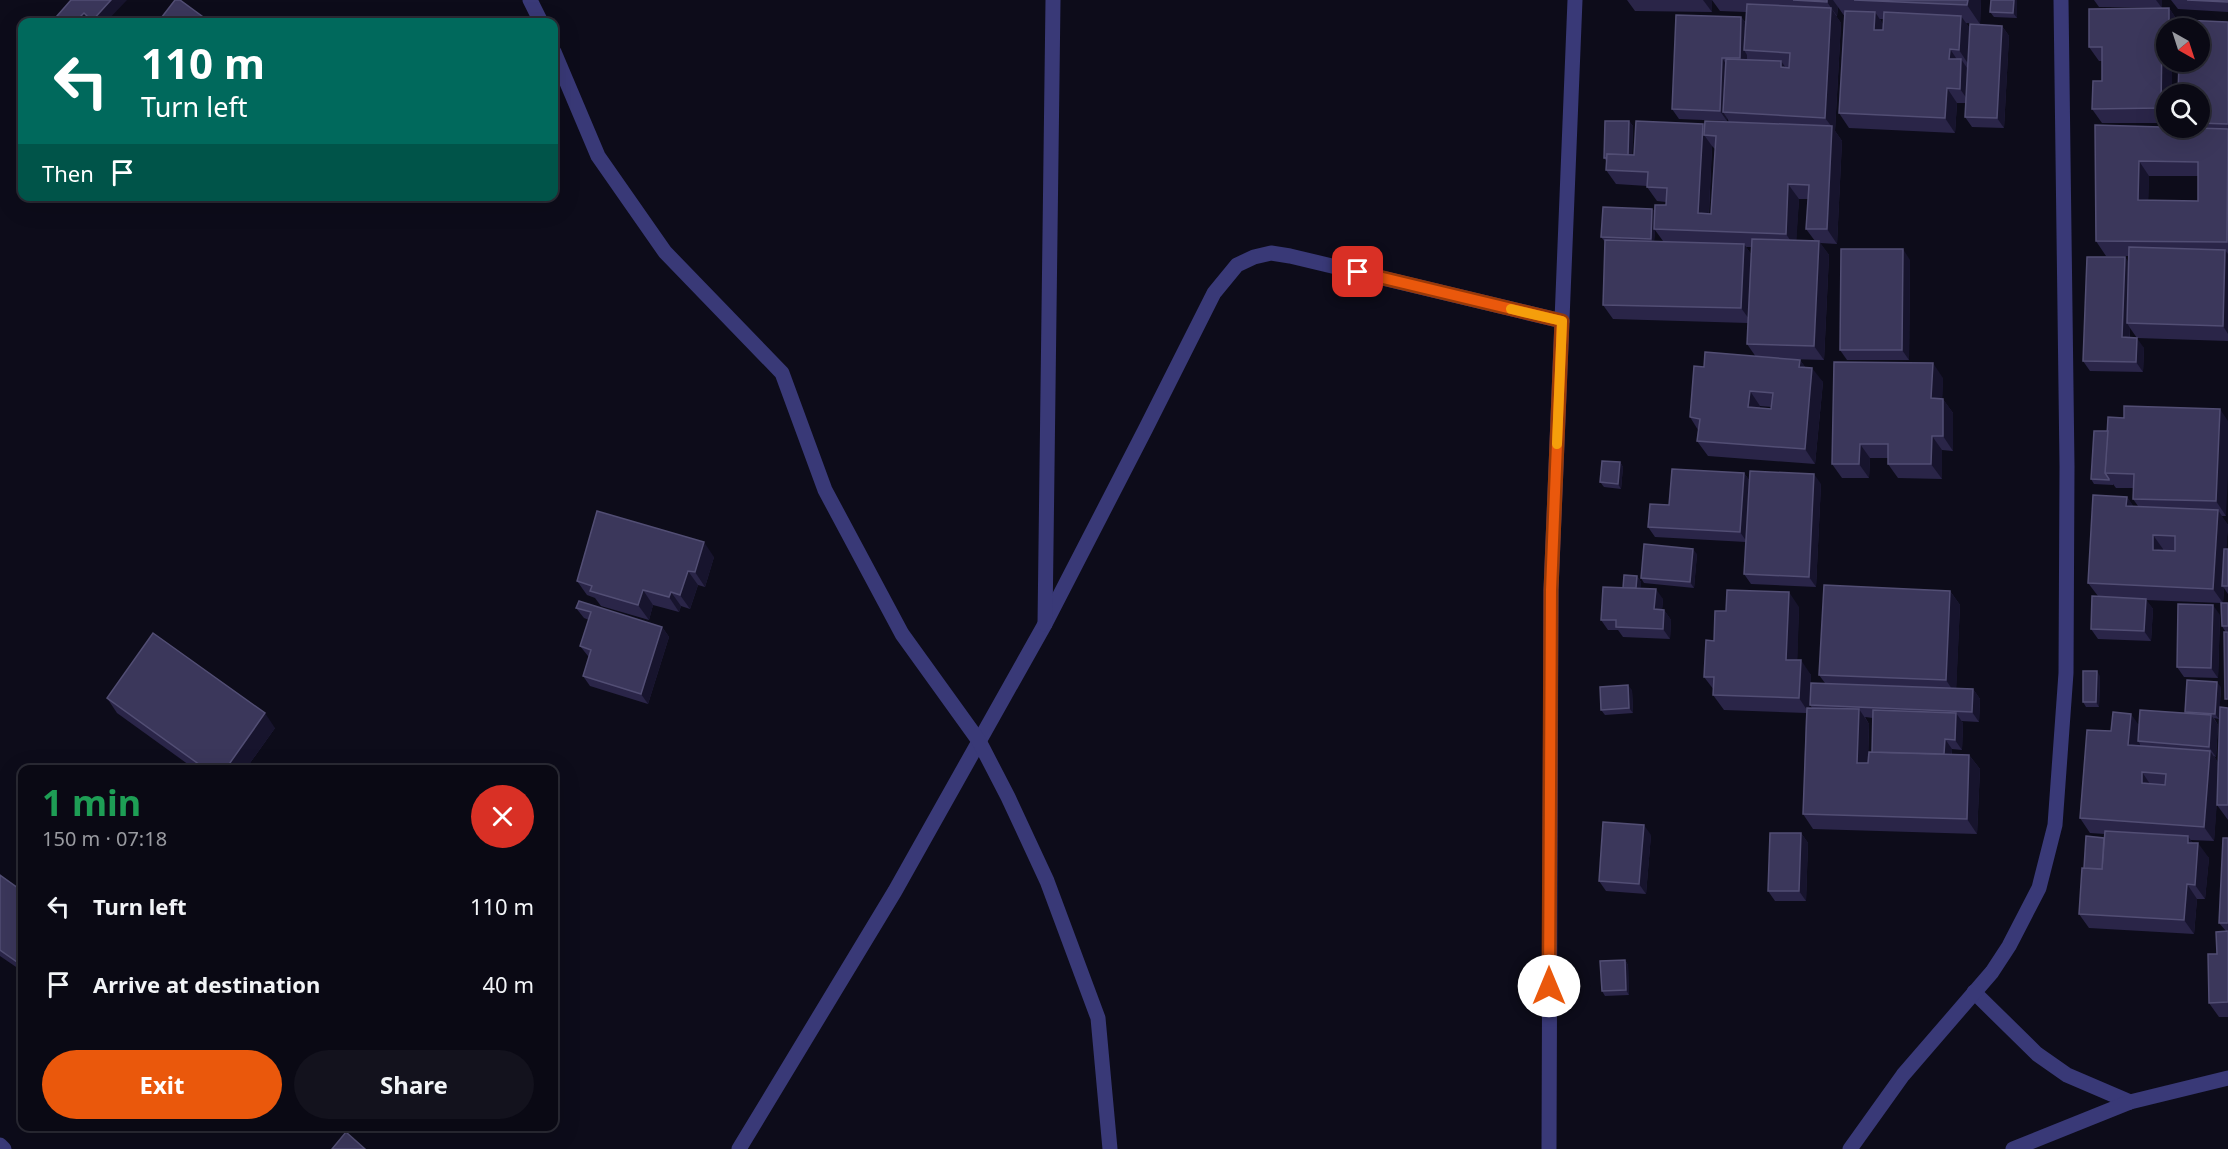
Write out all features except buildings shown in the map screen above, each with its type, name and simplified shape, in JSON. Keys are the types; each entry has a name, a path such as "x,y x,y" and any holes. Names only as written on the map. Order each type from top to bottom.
{"street":[{"path":"530,0 539,18"},
{"path":"1045,624 1053,0"},
{"path":"1549,1149 1551,590 1575,0"},
{"path":"1850,1149 1903,1075 1992,972 2009,946 2039,888 2055,825 2066,673 2067,466 2061,0"},
{"path":"558,61 598,156 665,252 782,373 825,490 902,634 979,741 1047,881 1098,1018 1110,1149"},
{"path":"739,1149 895,891 1045,624 1214,293 1237,265 1254,256 1271,253 1290,256 1562,321"},
{"path":"1974,992 2037,1054 2067,1075 2130,1102"},
{"path":"2013,1149 2130,1102 2228,1078"},
{"path":"0,1145 4,1149"}],"slow traffic":[{"path":"1511,309 1562,321 1557,444"}],"route":[{"path":"1358,272 1562,321 1551,590 1549,986"}]}
